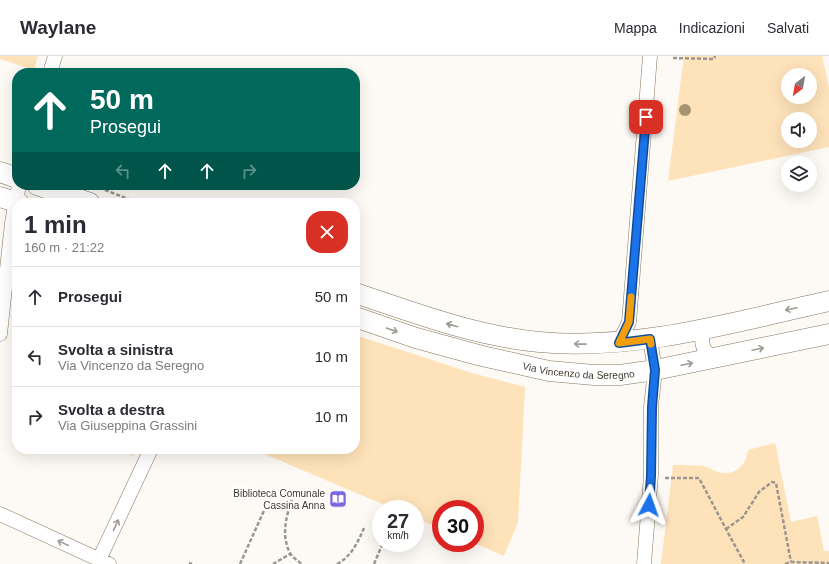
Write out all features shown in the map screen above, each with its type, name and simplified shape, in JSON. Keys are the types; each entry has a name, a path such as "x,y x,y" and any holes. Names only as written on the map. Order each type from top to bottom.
{"main road":[{"path":"0,172 12,176"},
{"path":"52,190 75,198"},
{"path":"360,295 442,322 505,337 560,344 619,343 650,339 829,301"},
{"name":"Via Vincenzo da Seregno","path":"360,319 448,348 532,368 567,374 602,376 655,370 829,334"}],"street":[{"path":"51,68 55,56"},
{"path":"619,343 629,322 650,56"},
{"path":"0,334 12,208"},
{"path":"714,326 706,331 703,336 702,343 708,354 713,357 720,357"},
{"path":"644,564 651,476 652,407 655,370 650,339"},
{"path":"0,514 101,563 149,454"}],"path":[{"path":"673,58 714,59 715,56"},
{"path":"105,190 126,198"},
{"path":"662,478 699,478 745,564"},
{"path":"726,529 743,517 759,492 772,482 776,483 791,562"},
{"path":"240,564 271,495"},
{"path":"292,500 286,517 285,536 290,554 302,564"},
{"path":"337,564 345,560 352,551 364,528"},
{"path":"374,564 379,552"},
{"path":"272,564 290,554"},
{"path":"785,564 791,562 829,563"}],"shaded area":[{"path":"0,56 38,56 35,68 28,68 0,59"},
{"path":"684,56 822,56 829,87 829,147 668,181"},
{"path":"360,337 472,373 525,387 518,522 504,556 484,547 484,500 432,500 432,525 424,522 424,500 373,500 265,454 360,454"},
{"path":"775,443 791,522 817,516 824,551 829,551 829,564 661,564 673,465 707,467 722,473 733,472 738,470 745,461 748,450"}],"slow traffic":[{"path":"631,297 629,322 619,343 650,339 651,344"}],"place":[{"name":"Biblioteca Comunale Cassina Anna","path":"338,499"}],"route":[{"path":"646,117 629,322 619,343 650,339 655,370 652,407 649,505"}]}
